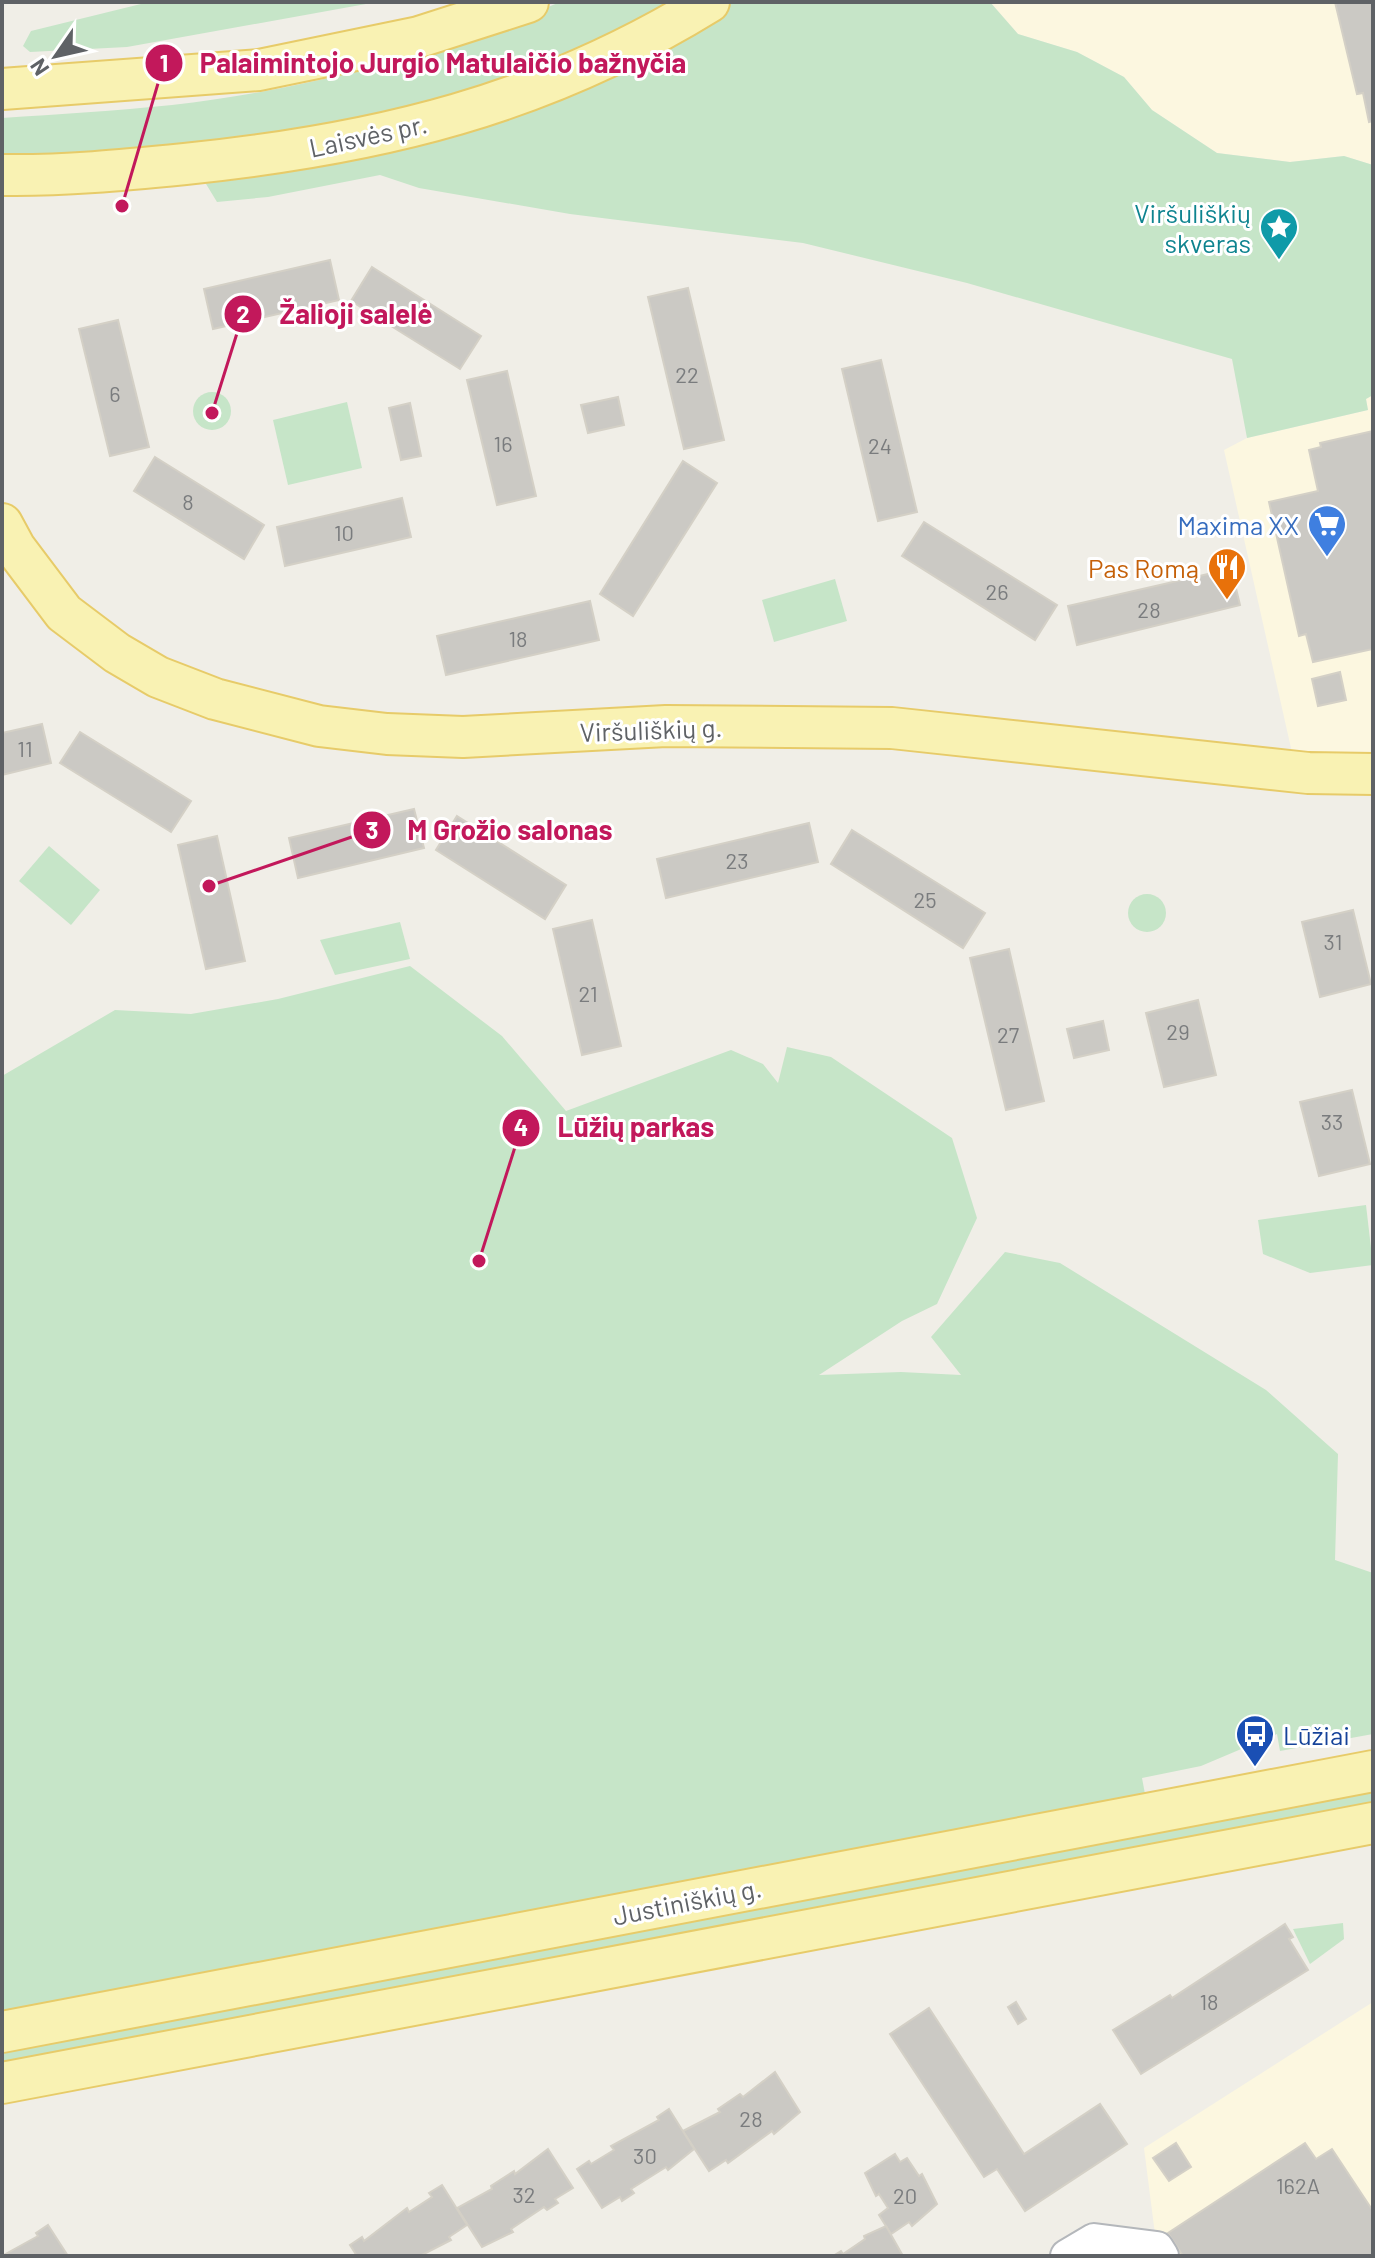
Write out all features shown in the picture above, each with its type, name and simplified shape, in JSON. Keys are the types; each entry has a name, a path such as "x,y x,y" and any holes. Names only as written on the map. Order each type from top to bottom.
{"main road":[{"path":"2,89 259,70 419,37 528,2"},
{"name":"Laisvės pr.","path":"2,175 170,165 276,154 366,138 501,102 577,74 653,37 709,2"},
{"name":"Viršuliškių g.","path":"2,524 15,548 64,613 117,653 158,677 215,699 319,726 387,734 463,737 666,726 892,728 1308,773 1373,774"},
{"name":"Justiniškių g.","path":"2,2032 1373,1771"},
{"name":"Justiniškių g.","path":"2,2083 1373,1823"}],"street":[{"path":"1067,2256 1094,2240 1157,2248 1162,2256"}],"shaded area":[{"path":"990,2 1373,2 1373,165 1344,156 1290,162 1217,153 1152,110 1124,77 1077,52 1018,34"},
{"path":"1373,395 1373,755 1293,757 1224,450 1247,438 1368,410 1366,399"},
{"path":"1373,2002 1373,2256 1170,2256 1155,2234 1144,2148"}],"green space":[{"path":"149,2 377,2 127,47 30,52 23,46 31,31"},
{"path":"560,2 668,2 593,45 514,79 432,105 347,124 261,138 88,153 2,156 2,118 172,105 321,80 419,54"},
{"path":"734,2 990,2 1018,34 1077,52 1124,77 1152,110 1217,153 1290,162 1344,156 1373,165 1373,395 1366,399 1368,410 1247,438 1232,359 967,283 803,243 570,214 419,188 380,175 268,197 217,202 203,179 659,50"},
{"path":"212,392 225,398 231,411 225,424 212,430 199,424 193,411 199,398"},
{"path":"347,402 362,468 288,485 273,420"},
{"path":"835,579 847,621 774,642 762,600"},
{"path":"49,846 100,890 71,925 19,881"},
{"path":"1147,894 1160,900 1166,913 1160,926 1147,932 1134,926 1128,913 1134,900"},
{"path":"400,922 410,959 335,975 320,940"},
{"path":"410,966 502,1036 566,1111 731,1050 763,1064 778,1083 787,1047 831,1057 952,1138 977,1218 937,1304 902,1321 819,1375 901,1372 961,1375 931,1337 1005,1252 1060,1263 1266,1390 1338,1454 1335,1560 1373,1573 1373,1734 1280,1751 1277,1734 1201,1766 1142,1778 1145,1794 1111,1809 2,2019 2,1076 115,1010 191,1014 278,999"},
{"path":"1366,1205 1373,1265 1310,1273 1263,1254 1258,1220"},
{"path":"1373,1785 1373,1810 2,2068 2,2045"},
{"path":"1343,1923 1344,1939 1310,1964 1293,1929"}],"building":[{"path":"1335,2 1373,2 1373,121 1369,122 1363,93 1357,94"},
{"path":"330,260 339,300 213,329 204,289"},
{"path":"372,267 481,336 460,369 351,301"},
{"path":"688,288 724,440 684,449 648,297"},
{"path":"118,320 149,447 110,456 79,329"},
{"path":"881,360 917,512 878,521 842,369"},
{"path":"507,371 536,496 497,505 467,380"},
{"path":"618,397 624,425 588,433 581,405"},
{"path":"410,403 421,456 401,460 389,408"},
{"name":"Maxima XX","path":"1373,431 1373,649 1313,662 1306,634 1299,636 1269,502 1318,491 1309,450 1321,447 1320,443"},
{"path":"155,457 264,525 244,559 134,491"},
{"path":"683,461 717,483 633,616 600,594"},
{"path":"402,498 411,537 285,566 277,527"},
{"path":"924,522 1057,605 1035,640 902,556"},
{"path":"1221,571 1221,574 1232,572 1240,605 1077,645 1068,606"},
{"path":"590,601 599,640 446,675 437,636"},
{"path":"1340,672 1346,700 1318,706 1312,679"},
{"path":"42,724 51,763 2,775 2,733"},
{"path":"80,732 191,801 171,832 60,763"},
{"path":"414,809 424,848 298,878 289,838"},
{"path":"457,816 566,885 545,919 436,850"},
{"path":"809,823 818,862 666,898 657,859"},
{"path":"852,830 985,913 963,948 831,864"},
{"path":"217,836 245,961 206,969 178,845"},
{"path":"1353,910 1371,984 1320,997 1302,922"},
{"path":"592,920 621,1046 582,1055 553,929"},
{"path":"1009,949 1044,1101 1006,1110 970,958"},
{"path":"1198,1000 1216,1075 1164,1087 1146,1013"},
{"path":"1103,1021 1109,1050 1074,1058 1067,1029"},
{"path":"1352,1090 1370,1164 1319,1176 1300,1102"},
{"path":"1285,1924 1293,1937 1289,1939 1308,1970 1141,2074 1113,2030 1170,1995 1172,1998"},
{"path":"1016,2002 1026,2019 1018,2024 1008,2007"},
{"path":"929,2008 1024,2154 1100,2104 1127,2144 1025,2211 997,2169 984,2177 890,2034"},
{"path":"775,2072 800,2112 774,2134 772,2131 728,2163 726,2160 709,2171 683,2131 720,2112 718,2109 740,2094 743,2097"},
{"path":"669,2109 694,2149 668,2170 666,2167 631,2189 634,2193 622,2201 620,2197 602,2208 577,2169 614,2150 611,2146 659,2120 657,2117"},
{"path":"1176,2143 1191,2167 1169,2181 1153,2158"},
{"path":"1305,2143 1316,2159 1332,2149 1373,2211 1373,2256 1183,2256 1168,2233"},
{"path":"548,2149 573,2188 555,2199 558,2203 547,2210 544,2207 511,2229 513,2232 482,2247 457,2208 492,2189 491,2186 514,2171 515,2174"},
{"path":"895,2154 900,2162 907,2158 919,2176 922,2174 937,2204 912,2226 909,2222 891,2234 879,2215 888,2208 879,2194 876,2196 865,2173"},
{"path":"442,2185 467,2225 449,2237 451,2240 420,2256 357,2256 350,2245 362,2237 364,2241 407,2208 409,2212 432,2197 429,2193"},
{"path":"48,2225 68,2256 2,2256 38,2236 36,2233"},
{"path":"886,2226 903,2256 833,2256 841,2251 843,2254 865,2239 864,2236"}],"place":[{"name":"Palaimintojo Jurgio Matulaičio bažnyčia","path":"122,206"},
{"name":"Viršuliškių skveras","path":"1279,261"},
{"name":"Žalioji salelė","path":"212,413"},
{"name":"Maxima XX","path":"1327,558"},
{"name":"Pas Romą","path":"1227,601"},
{"name":"M Grožio salonas","path":"209,886"},
{"name":"Lūžių parkas","path":"479,1261"},
{"name":"Lūžiai","path":"1255,1768"}]}
